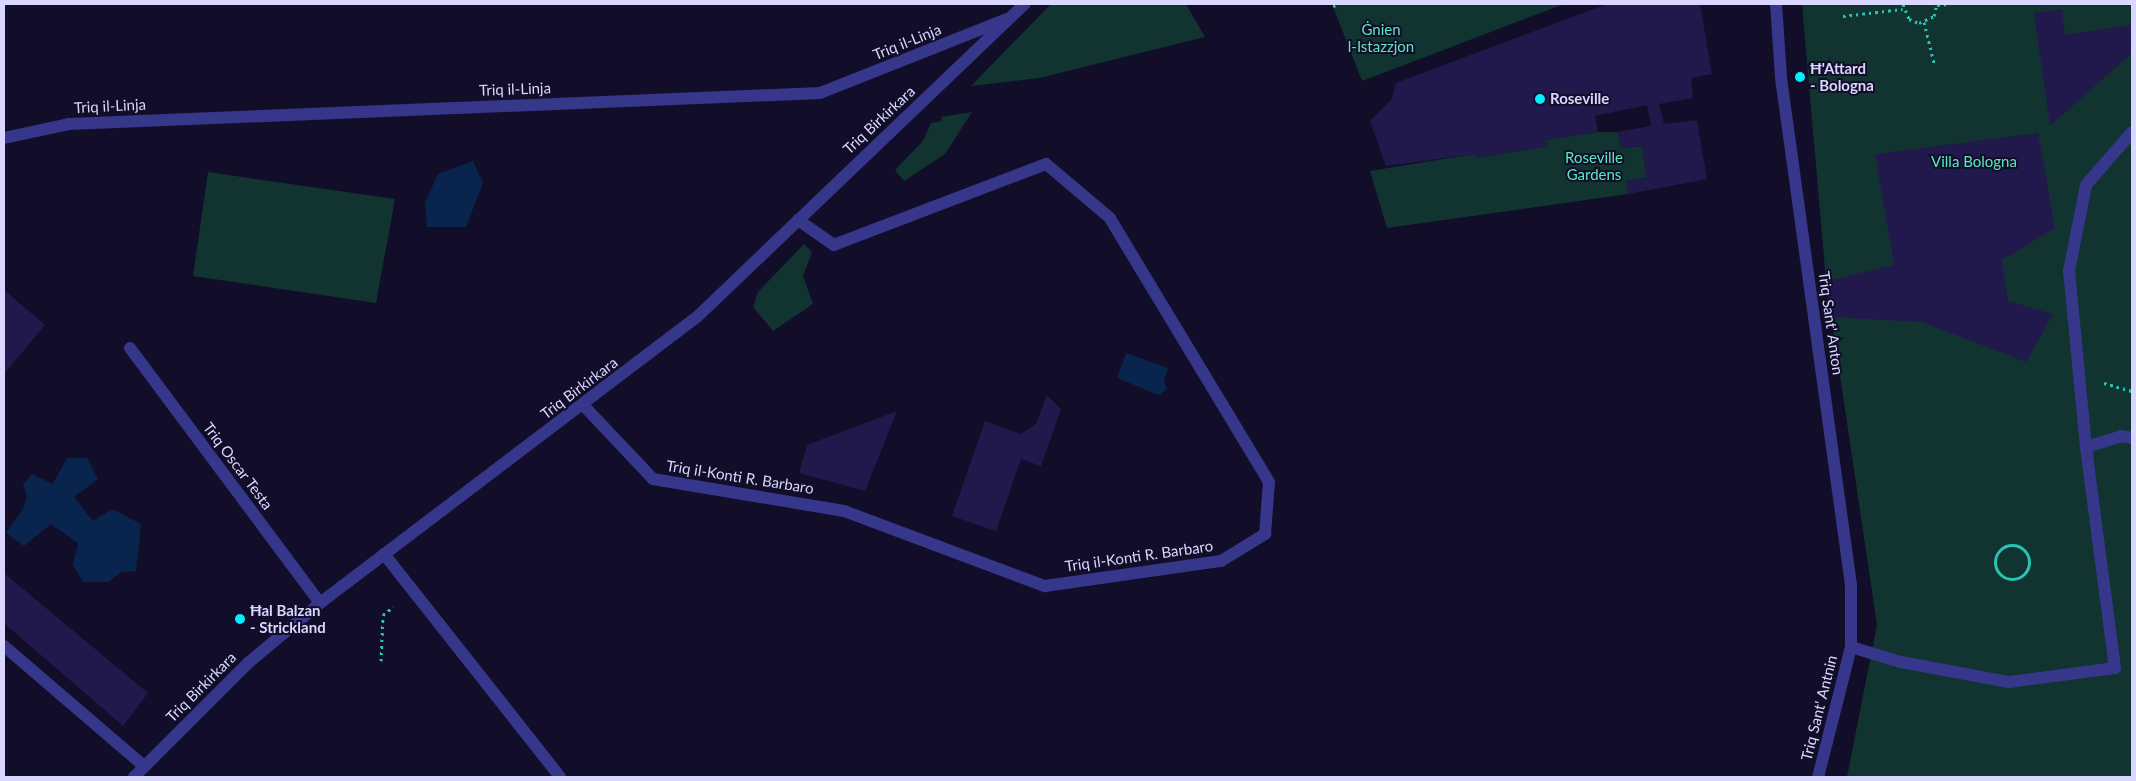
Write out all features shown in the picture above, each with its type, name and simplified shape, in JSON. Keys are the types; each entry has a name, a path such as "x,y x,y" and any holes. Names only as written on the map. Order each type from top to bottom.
{"street":[{"name":"Triq Birkirkara","path":"134,777 248,663 320,603 584,406 698,316 1014,17 1025,4"},
{"name":"Triq Sant' Anton","path":"1776,4 1782,78 1851,584 1851,647"},
{"name":"Triq il-Linja","path":"4,138 69,124 820,93 1014,17"},
{"path":"1851,647 1900,662 2009,682 2115,668 2086,447 2068,271 2086,185 2132,132"},
{"name":"Triq il-Konti R. Barbaro","path":"584,406 653,479 844,511 1045,586 1221,561 1265,534 1270,482 1110,218 1046,164 834,245 798,220"},
{"name":"Triq Oscar Testa","path":"130,348 320,603"},
{"path":"2086,447 2121,436 2132,438"},
{"path":"384,554 560,777"},
{"path":"4,646 144,766"},
{"name":"Triq Sant' Antnin","path":"1818,777 1851,647"}],"path":[{"path":"1333,6 1339,4"},
{"path":"1903,4 1903,9 1909,19 1924,22 1934,16 1937,5 1949,4"},
{"path":"1843,16 1903,9"},
{"path":"1924,22 1934,63"},
{"path":"2095,380 2132,391"},
{"path":"2009,546 2021,547 2028,556 2029,568 2016,579 2005,578 1997,571 1997,555 2009,546"},
{"path":"381,661 383,615 413,590"}],"green space":[{"path":"1051,4 1186,4 1205,37 1039,78 971,86"},
{"name":"Ġnien l-Istazzjon","path":"1332,4 1564,4 1362,81"},
{"name":"Villa Bologna","path":"1802,4 2132,4 2132,777 1847,777 1877,625 1826,281"},
{"path":"972,112 945,154 904,181 895,170 923,141 931,123 942,121 941,117"},
{"name":"Roseville Gardens","path":"1598,132 1618,132 1621,148 1642,146 1647,177 1627,181 1628,194 1387,228 1370,171 1474,154 1477,158 1547,146 1546,140"},
{"path":"208,172 395,199 376,303 193,276"},
{"path":"804,244 812,252 803,276 813,304 773,331 753,307 758,292"}],"water":[{"path":"473,161 483,183 466,227 427,227 425,202 438,174"},
{"path":"1126,353 1168,368 1164,381 1167,389 1159,395 1117,378"},
{"path":"67,458 87,458 98,479 74,497 93,521 112,509 141,524 136,571 121,572 109,582 83,582 73,565 78,543 51,524 24,546 6,533 23,509 27,497 23,484 32,474 53,484"}],"building":[{"name":"Roseville","path":"1607,4 1700,4 1712,74 1691,78 1693,98 1659,104 1664,124 1697,120 1707,179 1628,194 1627,181 1647,177 1642,146 1621,148 1618,132 1651,126 1647,105 1595,116 1598,132 1546,140 1547,146 1477,158 1474,154 1386,166 1370,121 1392,99 1396,83"},
{"path":"2062,9 2065,35 2132,25 2132,53 2050,126 2034,13"},
{"path":"2038,133 2055,228 2002,260 2008,301 2053,314 2026,362 1922,322 1831,317 1826,281 1894,265 1875,154"},
{"path":"4,290 45,325 4,374"},
{"path":"1047,395 1061,409 1041,466 1021,459 996,531 952,516 985,421 1021,434 1036,424"},
{"path":"897,411 865,491 799,473 807,445"},
{"path":"4,573 148,693 123,726 4,623"}],"place":[{"name":"Ħ'Attard - Bologna","path":"1800,77"},
{"name":"Roseville","path":"1540,99"},
{"name":"Ħal Balzan - Strickland","path":"240,619"}]}
